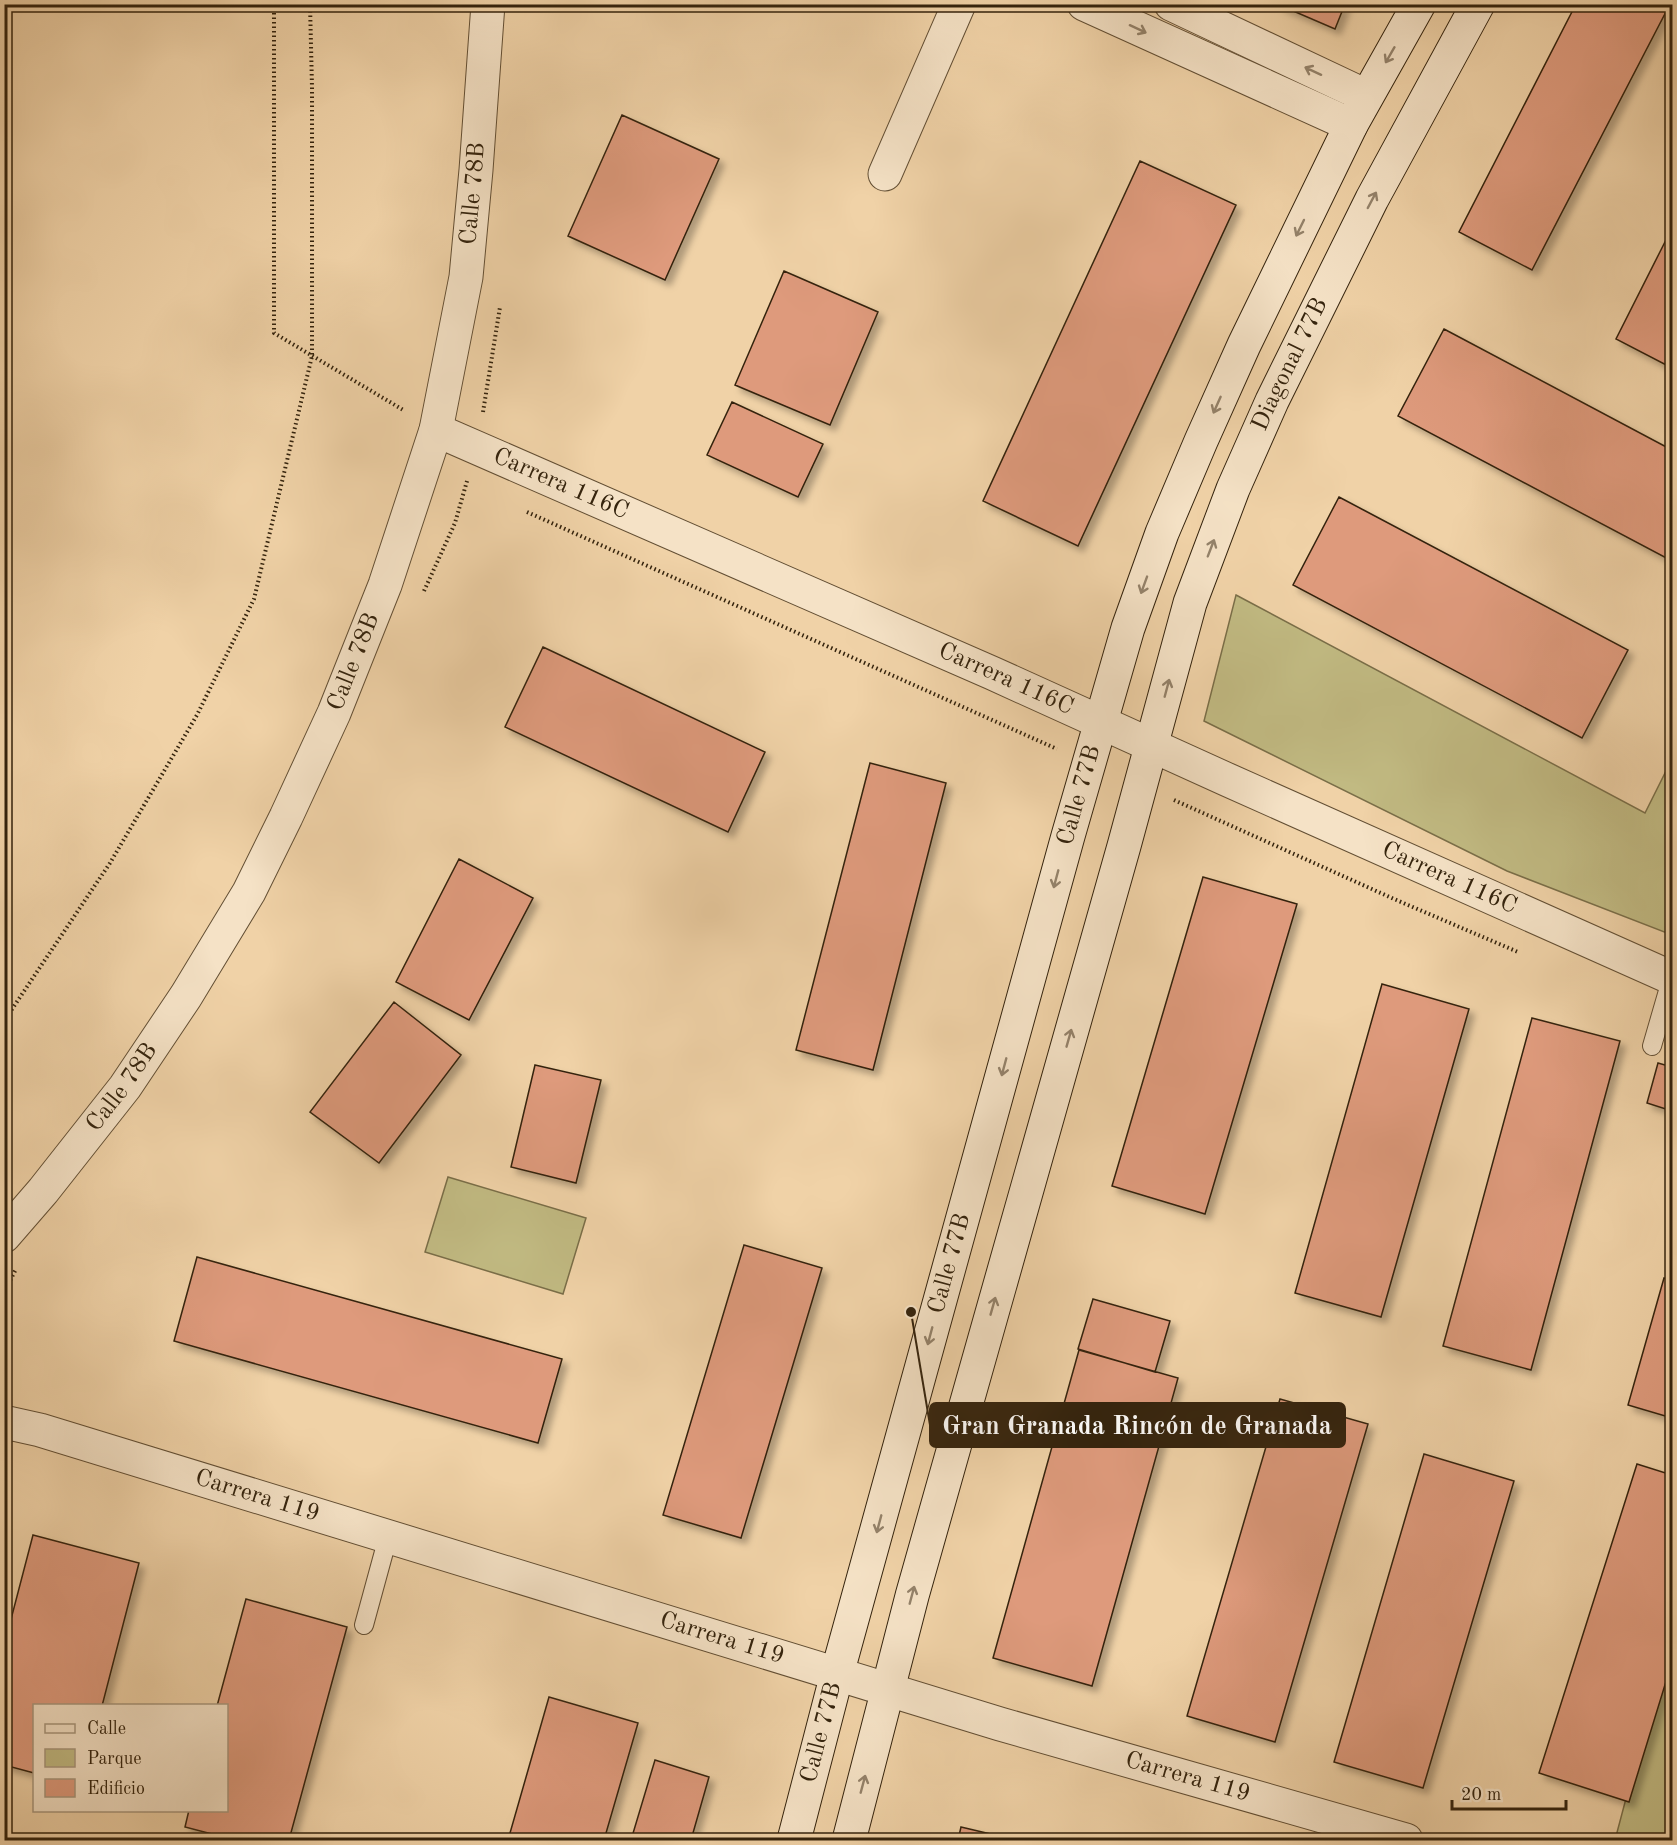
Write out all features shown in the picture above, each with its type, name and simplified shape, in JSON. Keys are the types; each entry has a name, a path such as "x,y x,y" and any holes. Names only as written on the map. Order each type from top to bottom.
{"street":[{"name":"Calle 78B","path":"4,1236 43,1191 125,1087 186,996 249,892 334,713 385,585 436,430 466,277 488,4"},
{"path":"885,174 959,4"},
{"path":"1084,4 1351,126"},
{"path":"1171,4 1366,96"},
{"name":"Diagonal 77B","path":"1100,721 1162,533 1201,441 1244,345 1351,126 1419,4"},
{"name":"Diagonal 77B","path":"1151,745 1190,603 1233,489 1272,401 1372,199 1478,4"},
{"name":"Carrera 116C","path":"436,430 1100,721 1672,977"},
{"name":"Calle 77B","path":"794,1840 837,1674 1100,721"},
{"path":"849,1840 912,1596 1151,745"},
{"name":"Carrera 119","path":"4,1405 40,1431"},
{"name":"Carrera 119","path":"4,1422 40,1431 1000,1724 1406,1840"}],"lane":[{"path":"1652,1046 1672,977"},
{"path":"364,1625 388,1537"}],"path":[{"path":"273,4 274,333 436,430"},
{"path":"4,1021 111,863 197,715 254,599 312,356 310,4"},
{"path":"4,1292 14,1272"}],"green space":[{"path":"1236,595 1645,813 1672,759 1672,935 1507,871 1204,721"},
{"path":"448,1177 586,1218 563,1294 425,1252"},
{"path":"1672,1625 1672,1840 1615,1840"}],"building":[{"path":"1277,4 1345,4 1335,29"},
{"path":"1576,4 1670,4 1532,270 1459,232"},
{"path":"622,115 719,159 665,280 568,236"},
{"path":"1140,161 1236,205 1078,546 983,501"},
{"path":"1672,228 1672,368 1616,339"},
{"path":"784,271 878,312 830,425 735,385"},
{"path":"1444,329 1672,450 1672,561 1398,416"},
{"path":"732,402 823,444 798,497 707,455"},
{"path":"1339,497 1628,650 1582,738 1293,585"},
{"path":"543,647 765,752 728,832 505,727"},
{"path":"870,763 946,783 873,1070 796,1050"},
{"path":"459,859 533,898 469,1020 396,982"},
{"path":"1203,877 1297,904 1205,1214 1112,1186"},
{"path":"1382,984 1469,1009 1381,1317 1295,1293"},
{"path":"394,1002 461,1055 379,1163 310,1112"},
{"path":"1532,1018 1620,1041 1531,1370 1443,1346"},
{"path":"1658,1063 1672,1067 1672,1111 1647,1103"},
{"path":"535,1065 601,1080 576,1183 511,1167"},
{"path":"744,1245 822,1268 741,1538 663,1515"},
{"path":"197,1257 562,1359 538,1443 174,1341"},
{"path":"1664,1278 1672,1280 1672,1418 1628,1405"},
{"path":"1093,1299 1170,1321 1155,1372 1078,1349"},
{"path":"1079,1350 1178,1378 1092,1686 993,1658"},
{"path":"1280,1399 1368,1424 1275,1742 1187,1716"},
{"path":"1424,1454 1514,1481 1423,1788 1334,1762"},
{"path":"1637,1464 1672,1475 1672,1662 1629,1802 1539,1773"},
{"path":"33,1535 139,1563 103,1704 33,1704 33,1773 4,1765 4,1646"},
{"path":"246,1599 347,1627 289,1840 235,1840 185,1827 189,1812 228,1812 228,1704 218,1704"},
{"path":"549,1697 638,1723 604,1840 508,1840"},
{"path":"655,1760 709,1777 691,1840 631,1840"},
{"path":"961,1827 1016,1840 958,1840"}],"place":[{"name":"Gran Granada Rincón de Granada","path":"911,1312"}]}
